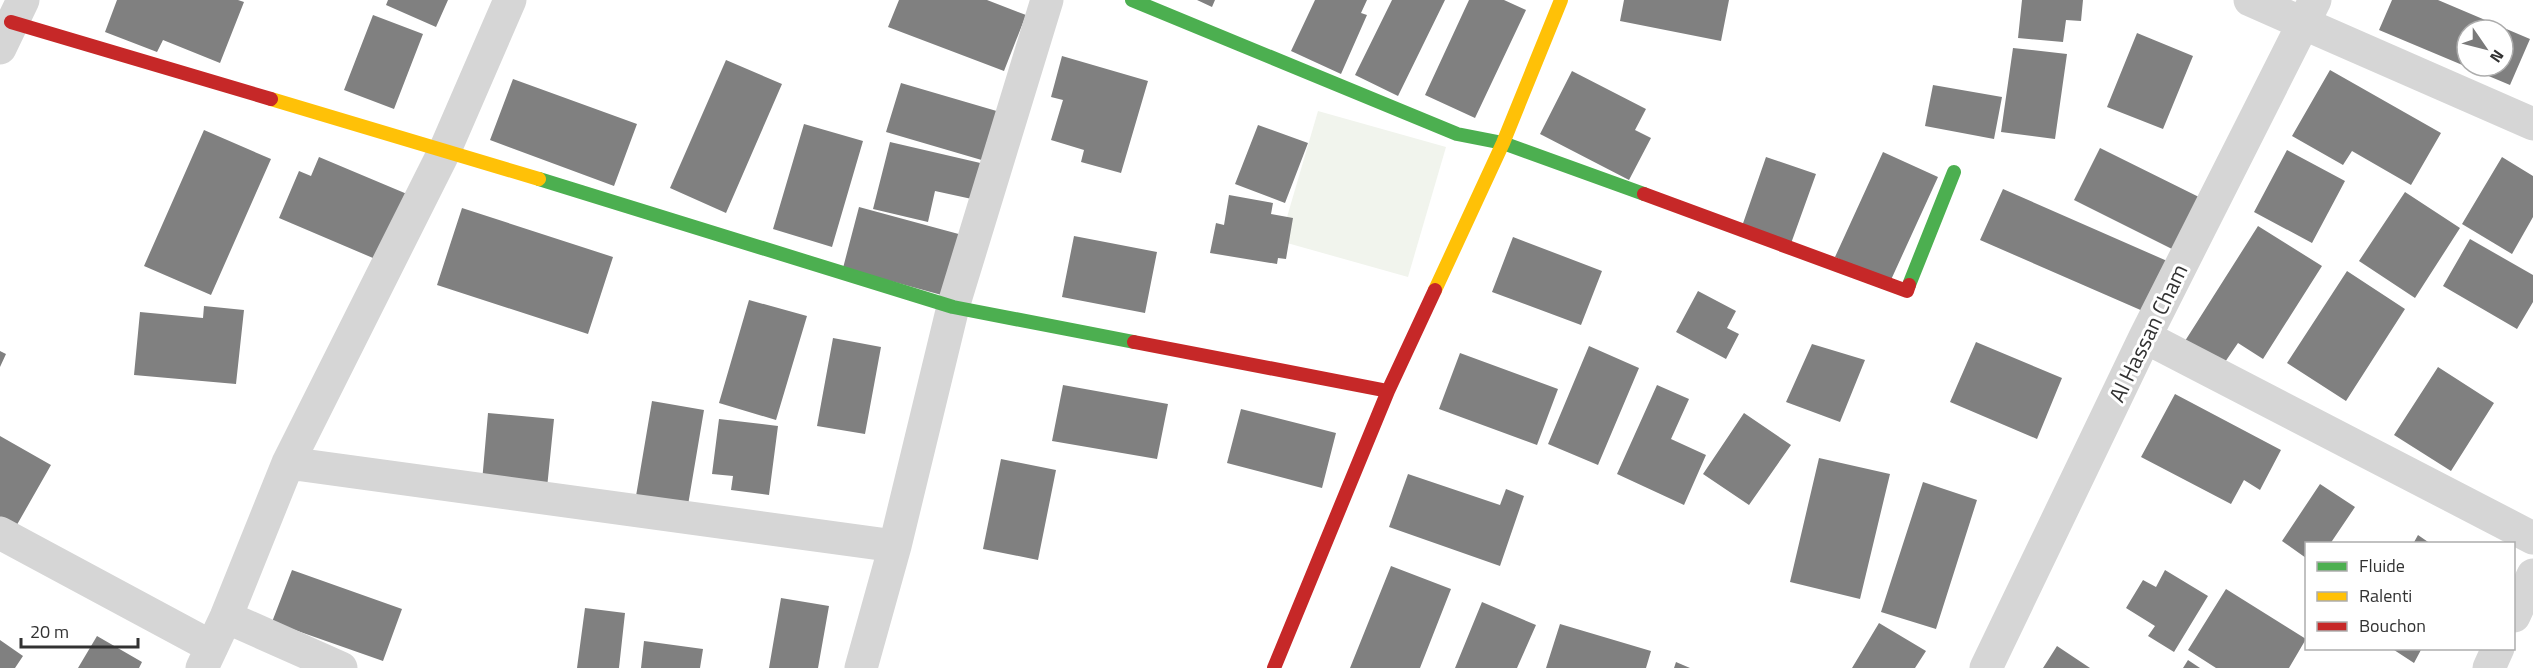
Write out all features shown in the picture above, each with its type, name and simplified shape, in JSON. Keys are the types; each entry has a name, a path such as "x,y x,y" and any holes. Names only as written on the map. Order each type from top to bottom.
{"street":[{"path":"0,533 207,657 226,617 288,463 445,150 510,0"},
{"path":"861,668 895,546 952,307 1047,0"},
{"path":"1132,0 1457,134 1503,143 1907,291 1954,172"},
{"path":"1274,668 1388,391 1503,143 1561,0"},
{"path":"2250,0 2309,11 2533,124"},
{"name":"Al Hassan Cham","path":"1986,668 2145,337 2309,11"},
{"path":"12,23 445,150 952,307 1388,391"},
{"path":"2145,337 2533,538"},
{"path":"288,463 895,546"},
{"path":"2515,614 2533,575"},
{"path":"226,617 341,668"},
{"path":"2489,668 2497,650"}],"shaded area":[{"path":"1318,111 1446,147 1408,277 1280,241"}],"building":[{"path":"117,0 238,0 244,2 220,63 163,40 157,52 105,32"},
{"path":"388,0 448,0 436,27 386,5"},
{"path":"899,0 987,0 1026,15 1004,71 888,27"},
{"path":"1197,0 1215,0 1212,7"},
{"path":"1315,0 1367,0 1361,13 1367,15 1341,74 1291,51"},
{"path":"1392,0 1445,0 1398,96 1355,75"},
{"path":"1469,0 1504,0 1526,10 1475,118 1425,95"},
{"path":"1624,0 1729,0 1721,41 1620,21"},
{"path":"2022,0 2083,0 2081,21 2066,20 2063,42 2018,38"},
{"path":"2392,0 2438,0 2480,18 2455,18 2455,62 2379,30"},
{"path":"373,15 423,34 394,109 344,90"},
{"path":"2137,33 2193,56 2163,129 2107,107"},
{"path":"2515,33 2530,39 2515,74"},
{"path":"2013,48 2067,54 2055,139 2001,132"},
{"path":"1062,56 1148,81 1121,173 1081,162 1084,150 1051,140 1063,100 1051,97"},
{"path":"726,60 782,84 726,213 670,188"},
{"path":"2330,70 2441,133 2411,185 2352,151 2343,165 2292,136"},
{"path":"1572,71 1646,109 1635,130 1651,138 1629,180 1540,134"},
{"path":"2493,78 2513,78 2510,85"},
{"path":"513,79 637,124 614,186 490,140"},
{"path":"901,83 1000,112 985,161 886,132"},
{"path":"1933,85 2002,97 1994,139 1925,126"},
{"path":"804,124 863,141 832,247 773,229"},
{"path":"1258,125 1308,143 1285,203 1235,184"},
{"path":"204,130 271,159 211,295 144,266"},
{"path":"890,142 989,165 981,201 935,191 928,222 873,209"},
{"path":"2100,148 2209,202 2182,254 2074,200"},
{"path":"2287,150 2345,181 2312,243 2254,212"},
{"path":"1883,152 1938,177 1890,282 1835,257"},
{"path":"319,157 407,194 380,261 279,218 299,171 311,176"},
{"path":"1766,157 1816,174 1789,249 1740,232"},
{"path":"2502,157 2533,176 2533,217 2512,254 2462,224"},
{"path":"2003,189 2174,264 2152,315 1980,240"},
{"path":"2405,192 2460,228 2415,298 2359,261"},
{"path":"1229,195 1273,203 1271,214 1293,218 1286,259 1278,258 1277,264 1210,253 1216,223 1224,225"},
{"path":"859,207 966,236 949,297 843,268"},
{"path":"462,208 613,257 588,334 437,285"},
{"path":"2258,226 2322,266 2263,359 2238,343 2223,365 2185,341"},
{"path":"1074,236 1157,252 1145,313 1062,297"},
{"path":"1513,237 1602,271 1581,325 1492,292"},
{"path":"2470,239 2533,275 2533,302 2517,329 2443,286"},
{"path":"2347,271 2405,309 2346,401 2287,363"},
{"path":"1698,291 1736,311 1727,328 1739,334 1726,359 1676,332"},
{"path":"749,300 807,316 776,420 719,403"},
{"path":"204,306 244,310 236,384 134,375 140,312 203,318"},
{"path":"833,338 881,347 865,434 817,426"},
{"path":"1976,342 2062,378 2037,439 1950,402"},
{"path":"1812,344 1865,360 1840,422 1786,402"},
{"path":"1589,346 1639,368 1598,465 1548,444"},
{"path":"0,351 6,354 0,367"},
{"path":"1460,353 1558,389 1537,445 1439,409"},
{"path":"2438,367 2494,403 2451,471 2394,435"},
{"path":"1063,385 1168,404 1157,459 1052,441"},
{"path":"1657,385 1689,399 1671,439 1706,455 1684,505 1617,474"},
{"path":"2175,394 2281,450 2260,490 2244,480 2231,504 2141,457"},
{"path":"652,401 704,410 688,505 636,496"},
{"path":"1241,409 1336,433 1322,488 1227,463"},
{"path":"488,413 554,419 547,488 482,482"},
{"path":"1744,413 1791,445 1749,505 1703,474"},
{"path":"719,419 778,426 769,495 731,490 733,476 712,474"},
{"path":"0,436 51,465 6,544 0,540"},
{"path":"1819,458 1890,474 1860,599 1790,582"},
{"path":"1001,459 1056,470 1038,560 983,549"},
{"path":"1408,474 1500,505 1506,489 1524,496 1500,566 1389,527"},
{"path":"1923,482 1977,500 1936,629 1881,612"},
{"path":"2320,484 2355,507 2331,542 2305,542 2305,557 2282,541"},
{"path":"2418,535 2428,542 2414,542"},
{"path":"1391,566 1451,589 1420,668 1350,668"},
{"path":"292,570 402,609 383,661 272,622"},
{"path":"2165,570 2208,596 2174,652 2148,636 2155,626 2126,608 2143,580 2156,587"},
{"path":"2226,589 2305,638 2289,668 2216,668 2188,650"},
{"path":"781,598 829,606 818,668 769,668"},
{"path":"1482,602 1536,625 1517,668 1455,668"},
{"path":"585,608 625,613 619,668 577,668"},
{"path":"1879,623 1926,651 1915,668 1852,668"},
{"path":"1560,624 1651,651 1646,668 1546,668"},
{"path":"97,636 142,662 139,668 78,668"},
{"path":"0,640 23,656 15,668 0,668"},
{"path":"644,641 703,649 700,668 641,668"},
{"path":"2057,646 2090,668 2043,668"},
{"path":"2394,650 2421,650 2414,663"},
{"path":"2188,660 2200,668 2183,668"},
{"path":"1676,662 1690,668 1674,668"}],"traffic: fast":[{"path":"1132,0 1457,134 1503,143 1644,194"},
{"path":"1909,285 1954,172"},
{"path":"539,179 953,307 1134,342"}],"traffic: slow":[{"path":"1435,290 1503,143 1561,0"},
{"path":"271,99 539,179"}],"traffic: jam":[{"path":"11,22 271,99"},
{"path":"1644,194 1907,291 1909,285"},
{"path":"1274,668 1388,391 1435,290"},
{"path":"1134,342 1388,391"}]}
